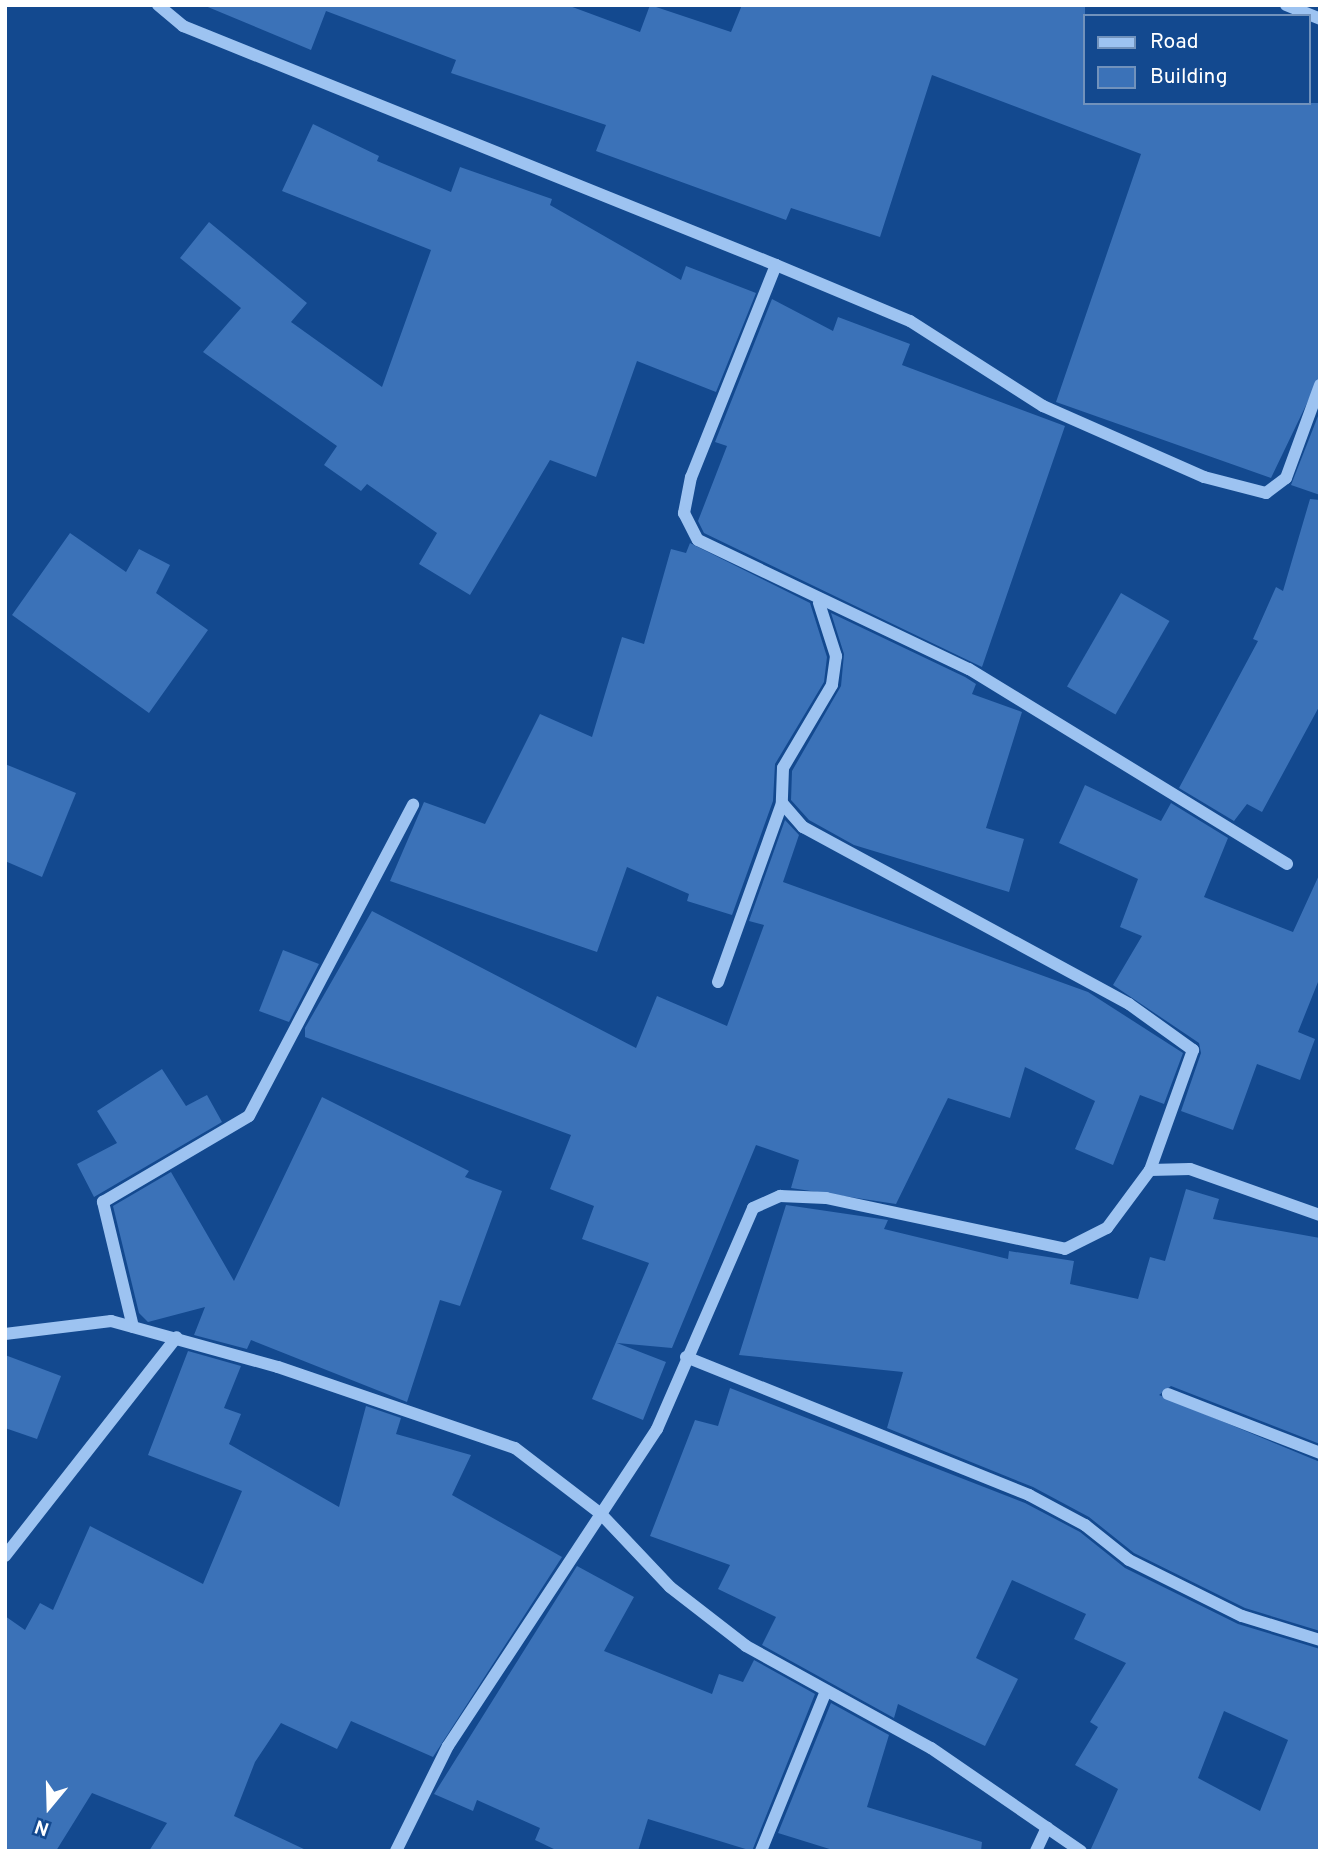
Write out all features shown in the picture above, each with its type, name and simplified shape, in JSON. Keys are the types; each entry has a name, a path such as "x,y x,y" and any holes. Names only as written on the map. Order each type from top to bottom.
{"street":[{"path":"159,5 183,26 910,321 1043,406 1204,477 1266,493 1286,478 1320,385"},
{"path":"1286,5 1308,14"},
{"path":"776,265 691,477 684,513 698,540 819,603 969,669 1287,864"},
{"path":"718,982 782,803 783,768 832,685 836,656 819,603"},
{"path":"396,1851 448,1746 657,1429 752,1208 780,1196 826,1198 1065,1249 1107,1228 1150,1170 1193,1050 1129,1004 803,827 782,803"},
{"path":"133,1326 103,1202 249,1116 413,806"},
{"path":"1150,1170 1190,1169 1320,1215"},
{"path":"5,1334 73,1323 133,1326 177,1337 515,1448 601,1514 670,1587 746,1646 931,1748 1081,1851"},
{"path":"5,1556 177,1337"},
{"path":"686,1357 1029,1495 1085,1525 1129,1560 1242,1616 1320,1640"},
{"path":"1168,1394 1320,1453"},
{"path":"761,1851 826,1691"},
{"path":"1036,1851 1047,1827"}],"building":[{"path":"203,5 567,5 640,32 650,5 731,32 742,5 1085,5 1084,105 1320,103 1320,376 1271,478 1056,402 1141,154 932,75 880,237 791,208 786,220 596,151 606,125 451,73 456,60 326,11 311,50"},
{"path":"313,124 379,156 377,161 451,192 460,167 552,199 550,205 681,280 686,266 756,293 716,392 637,361 596,477 550,460 470,595 419,564 437,533 367,484 361,491 324,465 337,446 203,352 241,308 180,258 209,222 307,303 291,322 382,387 431,250 282,191"},
{"path":"772,299 833,331 838,317 910,344 902,365 1065,426 982,667 704,533 698,521 727,446 715,442"},
{"path":"1320,411 1320,495 1291,485"},
{"path":"1310,499 1320,500 1320,705 1262,812 1247,804 1234,821 1179,788 1258,641 1253,639 1276,587 1283,591"},
{"path":"70,533 126,572 139,549 170,565 156,593 208,630 149,713 12,615"},
{"path":"690,543 810,603 827,657 824,682 775,764 773,801 732,915 687,901 689,894 627,867 597,952 390,881 424,802 485,824 540,714 592,737 622,637 644,644 671,549 686,553"},
{"path":"1121,593 1169,621 1115,715 1067,687"},
{"path":"831,613 965,677 976,684 972,694 1022,712 986,828 1024,839 1009,892 854,845 809,820 791,800 792,771 841,686 844,654"},
{"path":"5,764 76,793 42,877 5,861"},
{"path":"1085,785 1161,821 1171,803 1228,838 1204,897 1293,932 1320,873 1320,977 1298,1032 1315,1039 1300,1080 1257,1064 1233,1130 1181,1111 1201,1053 1199,1043 1113,985 1142,936 1120,927 1138,879 1059,843"},
{"path":"785,820 799,835 783,882 1088,992 1183,1053 1164,1104 1140,1095 1113,1165 1075,1149 1095,1101 1025,1067 1010,1118 948,1098 896,1204 791,1188 799,1160 756,1145 672,1348 617,1343 666,1362 643,1420 592,1399 649,1263 582,1239 594,1206 550,1189 571,1135 305,1037 305,1028 372,911 636,1048 657,996 727,1026 764,925 749,921"},
{"path":"283,950 319,964 289,1022 259,1011"},
{"path":"162,1069 186,1106 207,1095 222,1122 94,1197 77,1164 117,1143 97,1111"},
{"path":"322,1097 469,1171 465,1177 502,1191 460,1306 440,1300 407,1402 251,1340 247,1349 194,1335 205,1307 148,1322 139,1313 113,1206 171,1172 234,1281"},
{"path":"1186,1189 1219,1199 1213,1219 1320,1238 1320,1444 1171,1386 1159,1395 1320,1462 1320,1631 1245,1608 1134,1553 1089,1517 1033,1487 887,1428 903,1372 739,1355 786,1205 888,1220 884,1229 1008,1259 1009,1251 1074,1261 1070,1284 1138,1299 1150,1257 1165,1261"},
{"path":"188,1351 241,1366 224,1408 241,1414 229,1444 339,1507 366,1406 401,1418 396,1434 471,1455 452,1495 562,1557 433,1757 351,1721 337,1749 281,1723 255,1762 234,1816 308,1851 149,1851 167,1823 92,1793 56,1851 5,1851 5,1616 25,1630 40,1603 53,1610 90,1526 203,1584 242,1491 148,1455"},
{"path":"5,1355 61,1376 37,1439 5,1428"},
{"path":"730,1388 1025,1503 1080,1532 1125,1568 1238,1624 1320,1649 1320,1851 1090,1851 1118,1789 1075,1765 1098,1727 1090,1722 1126,1663 1074,1639 1086,1614 1012,1580 976,1658 1018,1679 985,1746 898,1704 894,1718 762,1645 776,1617 718,1589 730,1565 650,1536 695,1420 718,1426","holes":["1224,1711 1288,1740 1260,1811 1198,1778"]},
{"path":"577,1566 634,1597 604,1651 712,1694 719,1674 743,1682 754,1660 815,1694 752,1851 648,1819 638,1851 558,1851 535,1840 540,1828 477,1800 473,1811 434,1794"},
{"path":"831,1703 889,1735 867,1807 982,1842 981,1851 836,1851 778,1833"}]}
